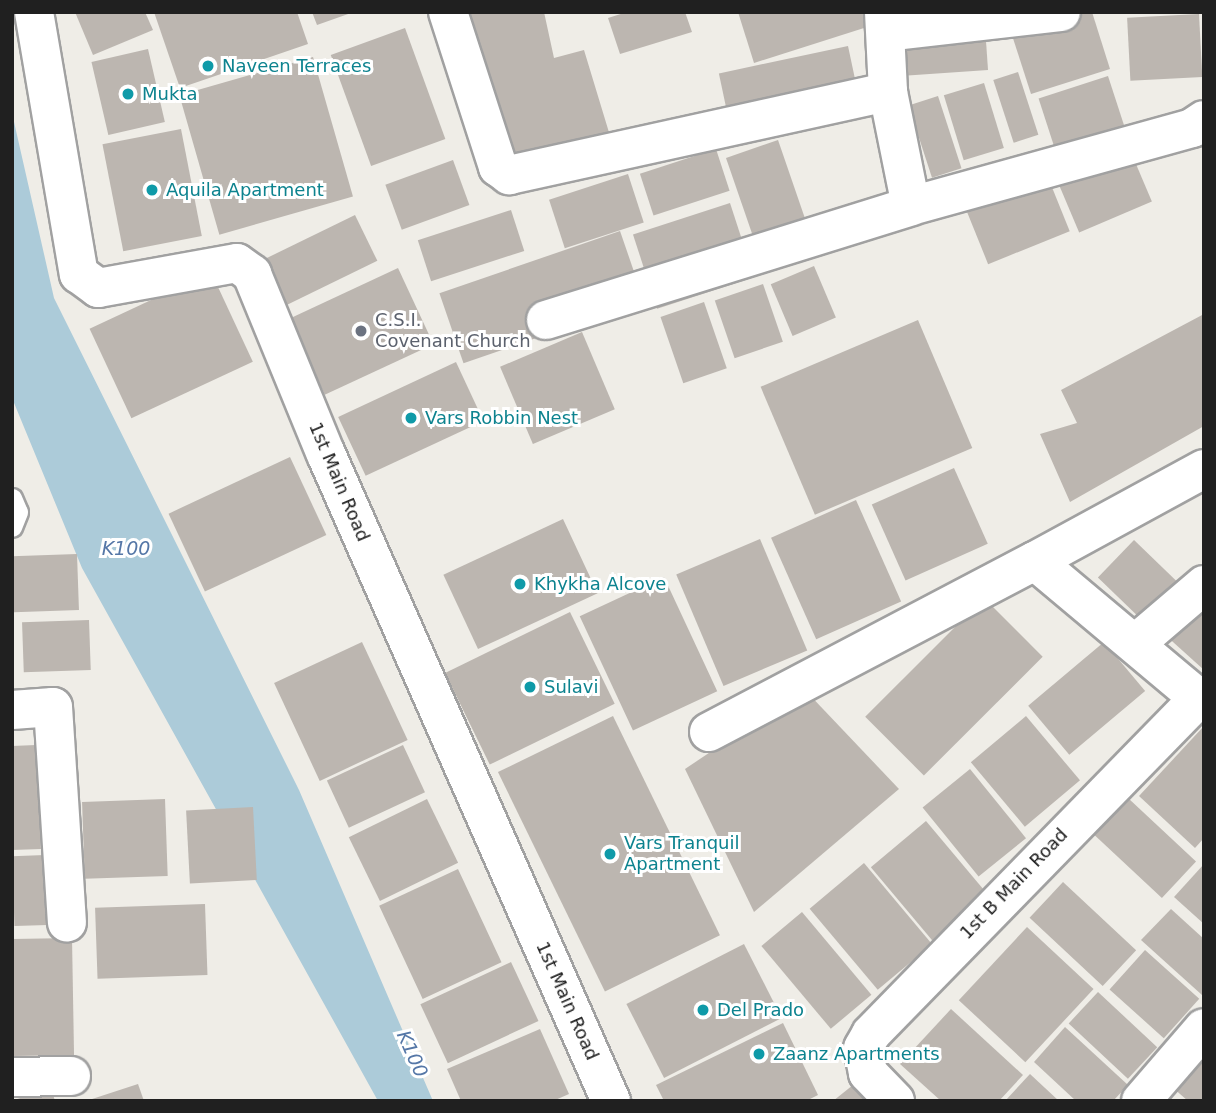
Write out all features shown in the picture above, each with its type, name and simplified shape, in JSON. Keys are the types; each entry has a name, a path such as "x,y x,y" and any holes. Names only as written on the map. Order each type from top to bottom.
{"street":[{"name":"1st Main Road","path":"34,12 79,274 98,288 237,263 251,274 326,454 611,1101"},
{"path":"448,12 498,167 509,176 888,92"},
{"path":"911,206 888,92 885,22 1061,12"},
{"path":"546,320 911,206 1192,128 1204,120"},
{"path":"709,732 1204,469"},
{"path":"1035,561 1201,701"},
{"path":"1135,644 1204,585"},
{"name":"1st B Main Road","path":"886,1092 868,1073 863,1048 871,1034 1201,701"},
{"path":"12,710 53,707 67,923"},
{"path":"1141,1101 1204,1028"},
{"path":"12,1077 71,1076"}],"lane":[{"path":"12,498 18,512 12,527"}],"water":[{"name":"K100","path":"12,113 54,298 299,790 433,1101 378,1101 82,568 12,398"}],"building":[{"path":"75,12 145,12 153,30 93,55"},
{"name":"Naveen Terraces","path":"154,12 297,12 308,44 180,88"},
{"path":"312,12 351,12 351,13 317,25"},
{"path":"464,12 544,12 554,58 584,50 611,139 518,168"},
{"path":"627,12 685,12 692,32 620,54 608,18"},
{"path":"738,12 863,12 864,28 754,63"},
{"path":"1062,12 1092,12 1110,69 1031,94 1010,29"},
{"path":"1199,14 1202,77 1130,81 1127,18"},
{"path":"405,28 445,139 371,166 331,55"},
{"path":"986,41 988,70 893,77 891,48"},
{"path":"848,46 858,93 729,120 719,73"},
{"name":"Mukta","path":"148,49 165,122 108,135 91,62"},
{"path":"313,57 353,196 219,235 179,95"},
{"path":"1018,72 1038,135 1014,143 993,80"},
{"path":"1108,76 1126,132 1057,155 1039,99"},
{"path":"984,83 1004,148 964,160 944,95"},
{"path":"938,96 961,168 932,178 909,106"},
{"name":"Aquila Apartment","path":"181,129 202,236 123,251 102,144"},
{"path":"778,140 817,253 765,271 726,158"},
{"path":"716,149 730,191 654,216 640,174"},
{"path":"1130,150 1152,202 1079,232 1057,181"},
{"path":"453,160 469,205 402,230 385,185"},
{"path":"1045,170 1070,231 988,264 963,203"},
{"path":"628,174 644,223 565,248 549,200"},
{"path":"730,203 754,277 657,309 633,235"},
{"path":"511,210 524,251 431,281 418,240"},
{"path":"355,215 377,261 282,307 260,261"},
{"path":"620,231 644,301 463,363 439,293"},
{"path":"814,266 836,318 793,336 771,284"},
{"name":"C.S.I. Covenant Church","path":"398,268 433,344 325,395 289,319"},
{"path":"211,272 253,362 131,418 90,329"},
{"path":"763,284 783,342 735,358 715,301"},
{"path":"704,302 727,368 683,383 661,317"},
{"path":"1204,314 1204,426 1070,502 1040,434 1077,423 1061,390"},
{"path":"918,320 972,448 815,515 761,387"},
{"path":"582,332 615,409 533,444 500,367"},
{"name":"Vars Robbin Nest","path":"456,362 483,421 366,476 338,417"},
{"path":"290,457 326,535 205,592 169,514"},
{"path":"954,468 988,544 906,580 872,505"},
{"path":"856,500 901,601 816,639 771,538"},
{"name":"Khykha Alcove","path":"563,519 598,593 478,649 443,575"},
{"path":"760,539 807,650 724,686 676,575"},
{"path":"1134,540 1176,581 1140,618 1098,577"},
{"path":"77,554 79,610 14,612 12,556"},
{"path":"664,577 717,691 633,730 580,616"},
{"path":"984,598 1043,657 924,775 865,717"},
{"path":"1204,609 1204,670 1163,633"},
{"name":"Sulavi","path":"570,612 615,704 490,765 445,673"},
{"path":"89,620 91,670 24,672 22,622"},
{"path":"362,642 408,740 320,781 274,683"},
{"path":"1104,642 1145,691 1069,755 1028,706"},
{"path":"804,689 899,789 754,912 685,769"},
{"name":"Vars Tranquil Apartment","path":"613,716 720,935 605,991 498,772"},
{"path":"1026,716 1080,780 1025,827 971,762"},
{"path":"1204,726 1204,838 1195,848 1139,796"},
{"path":"36,745 41,849 12,850 12,746"},
{"path":"403,745 425,792 349,828 327,780"},
{"path":"970,769 1026,838 979,877 923,807"},
{"path":"1128,798 1196,861 1162,898 1094,835"},
{"path":"165,799 168,876 85,879 82,802"},
{"path":"427,799 458,863 380,901 349,837"},
{"path":"253,807 257,880 190,883 186,811"},
{"path":"926,821 988,895 933,941 871,867"},
{"path":"45,855 47,925 14,926 12,856"},
{"path":"864,863 932,944 878,990 810,909"},
{"path":"1204,864 1204,924 1174,897"},
{"path":"458,869 502,962 423,999 379,906"},
{"path":"1063,882 1136,950 1103,986 1030,918"},
{"path":"205,904 207,975 98,979 95,908"},
{"path":"1171,909 1204,939 1202,995 1141,940"},
{"path":"802,912 871,995 831,1029 761,946"},
{"path":"1027,927 1094,989 1025,1062 959,1000"},
{"path":"72,938 74,1055 14,1056 12,939"},
{"name":"Del Prado","path":"744,944 782,1018 664,1078 626,1004"},
{"path":"1145,950 1199,999 1164,1038 1110,989"},
{"path":"511,962 538,1021 448,1063 420,1004"},
{"path":"1098,992 1157,1047 1128,1079 1069,1023"},
{"path":"951,1009 1023,1075 999,1101 941,1101 900,1064"},
{"name":"Zaanz Apartments","path":"783,1023 818,1095 806,1101 664,1101 656,1085"},
{"path":"1065,1027 1128,1085 1113,1101 1076,1101 1034,1062"},
{"path":"540,1029 569,1094 553,1101 461,1101 447,1069"},
{"path":"1204,1051 1204,1101 1188,1101 1172,1087"},
{"path":"1030,1074 1059,1101 1005,1101"},
{"path":"138,1084 144,1101 89,1101 89,1100"},
{"path":"853,1085 866,1101 833,1101"},
{"path":"51,1088 55,1101 14,1101 14,1100"}],"place":[{"name":"Naveen Terraces","path":"208,66"},
{"name":"Mukta","path":"128,94"},
{"name":"Aquila Apartment","path":"152,190"},
{"name":"C.S.I. Covenant Church","path":"361,331"},
{"name":"Vars Robbin Nest","path":"411,418"},
{"name":"Khykha Alcove","path":"520,584"},
{"name":"Sulavi","path":"530,687"},
{"name":"Vars Tranquil Apartment","path":"610,854"},
{"name":"Del Prado","path":"703,1010"},
{"name":"Zaanz Apartments","path":"759,1054"}]}
